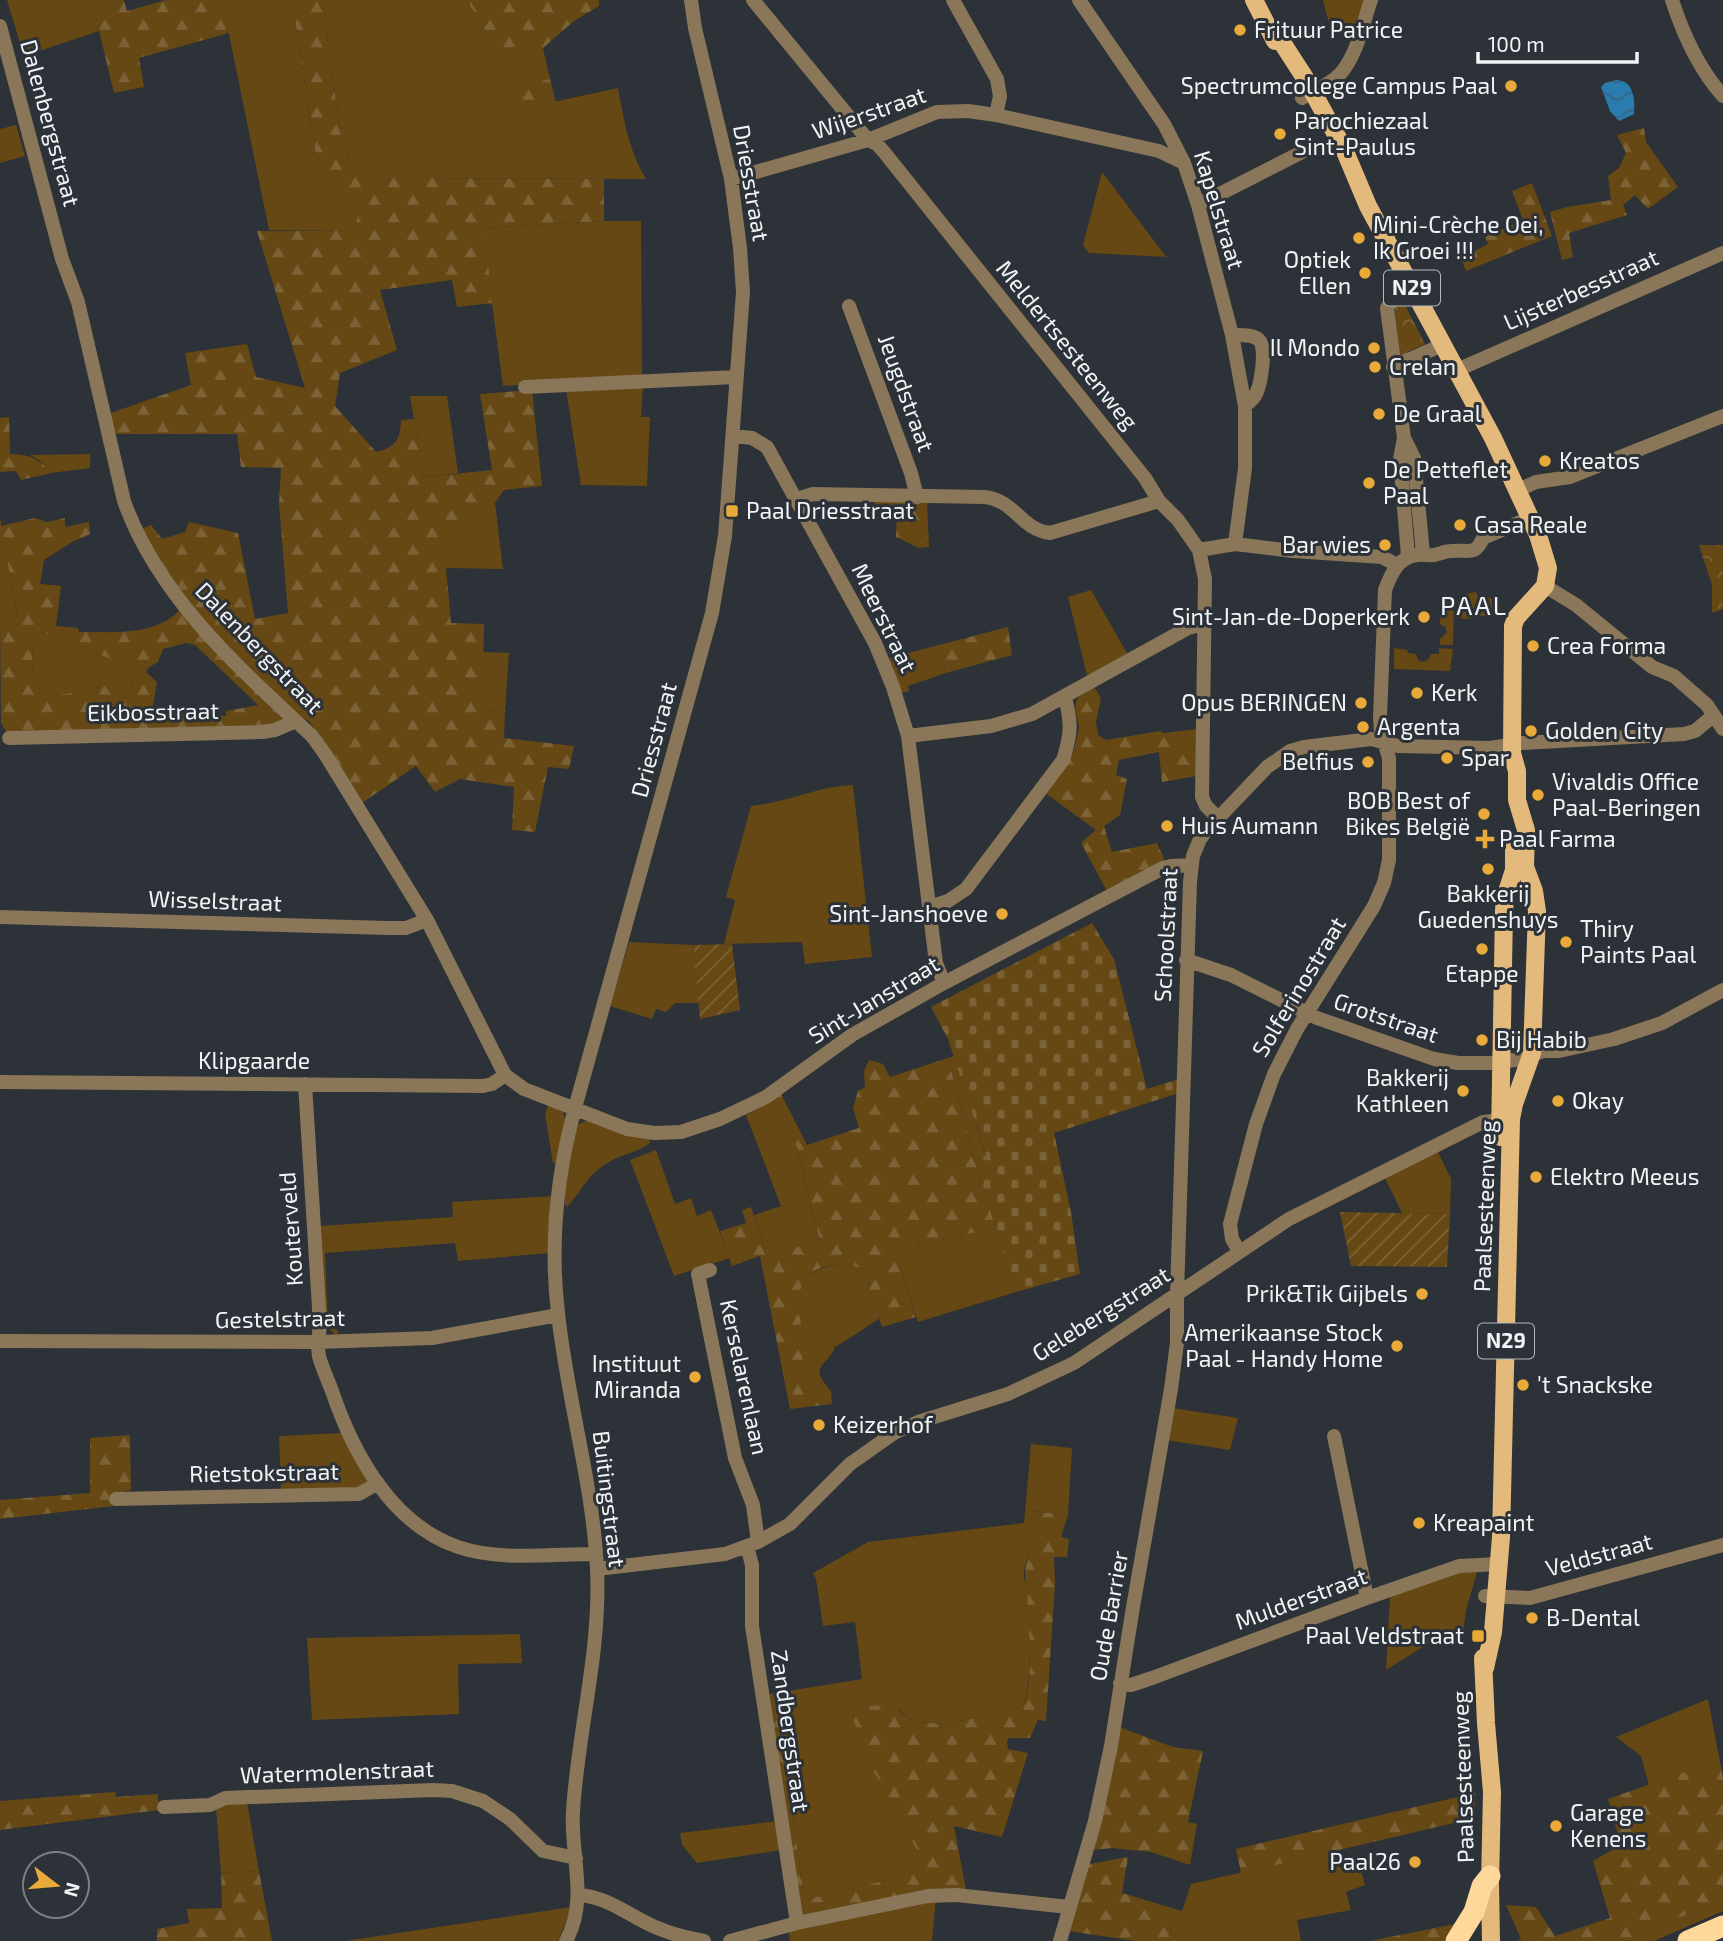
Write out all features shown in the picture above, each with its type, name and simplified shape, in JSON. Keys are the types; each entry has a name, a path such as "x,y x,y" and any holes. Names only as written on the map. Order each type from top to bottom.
{"highway":[{"path":"1456,1941 1474,1912 1482,1886 1490,1880"},
{"path":"1688,1941 1723,1926"}],"main road":[{"name":"N29","path":"1254,0 1283,44 1307,95 1344,149 1368,206 1457,370 1518,490 1548,568 1545,586"},
{"name":"Paalsesteenweg","path":"1506,1120 1532,1053 1537,911 1534,891 1525,867 1526,830 1517,800 1517,771 1512,748 1513,626 1516,618 1545,586"},
{"name":"Paalsesteenweg","path":"1491,1941 1492,1792 1486,1723 1485,1668 1493,1632 1491,1531 1506,1120 1500,1062 1504,911 1505,898 1514,870 1515,828 1506,791 1506,771 1512,748"},
{"name":"Paalsesteenweg","path":"1481,1941 1483,1912 1490,1880"}],"street":[{"name":"Driesstraat","path":"575,1108 712,613 725,536 743,292 731,179 691,0"},
{"name":"Meldertsesteenweg","path":"753,0 868,140 877,144 892,162 1145,478 1159,501 1178,520 1199,550"},
{"path":"953,0 997,79 1000,96 996,115"},
{"name":"Kapelstraat","path":"1079,0 1164,124 1184,163 1198,205 1232,335 1245,406 1245,468 1234,544"},
{"path":"1307,95 1334,79 1346,65 1371,0"},
{"path":"1672,0 1685,36 1723,96"},
{"name":"Dalenbergstraat","path":"0,26 62,259 78,302 124,501 134,527 181,604 312,736 325,754 427,920 505,1075"},
{"name":"Wijerstraat","path":"731,179 868,140 937,112 968,111 996,115 1159,151 1184,163"},
{"path":"1147,148 1159,136 1164,124"},
{"path":"1198,205 1304,151"},
{"name":"Lijsterbesstraat","path":"1457,370 1723,253"},
{"path":"1411,558 1414,457 1404,438 1393,367 1388,305 1412,288"},
{"name":"Jeugdstraat","path":"849,306 911,473 917,497"},
{"name":"Kapelstraat","path":"1232,335 1256,337 1263,349 1258,391 1253,400 1245,406"},
{"path":"1393,367 1442,345"},
{"path":"525,387 736,377"},
{"path":"1518,490 1536,482 1570,477 1723,416"},
{"name":"Meerstraat","path":"733,436 752,438 767,447 881,655 908,736 936,963 944,983"},
{"path":"797,499 813,494 985,496 999,499 1009,505 1028,526 1050,533 1159,501"},
{"path":"1530,518 1483,538 1479,548 1471,551 1447,550 1436,555 1411,558 1293,551 1234,544 1199,550 1205,579 1202,797 1206,806 1218,818 1267,767 1290,751 1304,747 1371,739 1398,746 1512,748 1688,734 1713,716"},
{"name":"Solferinostraat","path":"1239,1251 1232,1239 1230,1224 1256,1124 1274,1074 1307,1013 1374,906 1384,883 1390,847 1389,758 1381,732 1380,717 1385,590 1411,558"},
{"path":"1545,586 1576,605 1652,667 1674,676 1707,705 1723,729"},
{"path":"908,736 1012,722 1065,698 1188,628 1205,624"},
{"path":"930,907 948,901 966,890 1063,760 1070,740 1072,722 1065,698"},
{"name":"Eikbosstraat","path":"9,738 262,732 296,721"},
{"name":"Schoolstraat","path":"1177,1294 1186,960 1192,865 1200,839 1218,818"},
{"name":"Sint-Janstraat","path":"575,1108 627,1129 654,1133 681,1132 720,1119 766,1097 852,1035 944,983 1163,868 1192,865"},
{"name":"Wisselstraat","path":"0,917 388,929 406,928 427,920"},
{"name":"Grotstraat","path":"1186,960 1217,969 1317,1018 1434,1059 1458,1063 1523,1059 1532,1053 1559,1051 1639,1031 1662,1023 1723,990"},
{"path":"505,1075 524,1089 575,1108"},
{"name":"Klipgaarde","path":"0,1082 482,1086 492,1084 505,1075"},
{"name":"Kouterveld","path":"305,1084 320,1356 344,1427 378,1483"},
{"name":"Buitingstraat","path":"569,1940 578,1911 572,1813 595,1639 596,1561 593,1522 558,1315 554,1272 561,1163 575,1108"},
{"name":"Gelebergstraat","path":"596,1561 725,1554 752,1544 790,1524 850,1464 894,1433 918,1422 1008,1394 1074,1363 1289,1219 1483,1122 1506,1120"},
{"name":"Kerselarenlaan","path":"710,1270 698,1274 735,1458 753,1505 752,1544"},
{"name":"Oude Barrier","path":"1060,1941 1095,1821 1111,1746 1171,1389 1177,1343 1177,1294"},
{"name":"Gestelstraat","path":"0,1341 318,1342 432,1338 558,1315"},
{"path":"1334,1436 1367,1598"},
{"path":"378,1483 420,1527 458,1547 498,1554 596,1561"},
{"name":"Rietstokstraat","path":"116,1499 359,1494 378,1483"},
{"name":"Zandbergstraat","path":"752,1544 752,1626 797,1923"},
{"name":"Veldstraat","path":"1491,1596 1530,1598 1723,1545"},
{"name":"Mulderstraat","path":"1120,1684 1130,1685 1152,1678 1459,1566 1493,1564"},
{"name":"Watermolenstraat","path":"164,1807 210,1805 225,1798 452,1791 496,1808 543,1851 576,1858"},
{"path":"579,1895 611,1903 668,1933 704,1941"},
{"path":"730,1941 797,1923 928,1896 956,1895 1069,1907"}],"green space":[{"path":"7,0 116,0 118,8 95,14 99,31 24,56"},
{"path":"116,0 124,0 127,11 166,0 222,0 229,33 139,58 144,87 114,93 95,14 117,8"},
{"path":"222,0 292,0 316,155 330,184 358,216 355,230 269,230"},
{"path":"292,0 328,0 323,4 340,132 350,164 366,178 604,179 604,221 483,228 493,303 457,307 452,280 380,290 397,350 340,373 335,406 376,452 396,442 401,420 414,419 424,477 492,470 480,394 532,390 542,486 504,490 480,524 442,524 451,623 484,624 482,711 505,710 504,738 574,746 569,769 548,767 535,832 512,830 514,787 460,779 435,792 416,766 362,803 310,722 295,713 271,727 7,733 1,723 0,617 17,615 1,526 35,518 47,522 65,518 65,527 89,522 90,534 44,560 40,584 61,586 56,626 78,628 79,632 119,632 145,629 169,619 179,611 156,556 141,529 151,525 162,539 185,532 189,522 238,533 255,619 288,613 279,503 281,468 241,467 237,434 114,434 108,414 191,385 185,353 247,344 256,377 305,388 257,231 354,230 358,216 330,184 316,155","holes":["42,633 127,663 133,684 129,697 115,695 104,685 45,696 40,690 32,666 35,641 38,634","186,643 195,645 258,705 226,711 226,716 152,711 157,682 146,672 158,662 163,649"]},
{"path":"328,0 467,0 500,58 543,48 550,79 513,87 530,107 618,88 631,147 646,179 366,178 350,164 340,132 323,4"},
{"path":"467,0 599,0 599,6 574,21 543,48 500,58"},
{"path":"1323,0 1366,0 1353,37 1330,27"},
{"path":"550,79 556,103 529,107 518,102 512,87"},
{"path":"16,125 25,156 0,163 0,129"},
{"path":"1644,128 1646,142 1678,187 1648,209 1635,195 1623,205 1627,215 1569,233 1573,257 1562,260 1550,212 1611,200 1608,176 1619,168 1626,153 1617,135"},
{"path":"1102,172 1167,257 1089,253 1083,245"},
{"path":"1532,183 1552,236 1466,271 1461,258 1488,244 1485,237 1523,220 1512,191"},
{"path":"641,221 642,376 503,386 482,228"},
{"path":"1402,299 1425,344 1407,352 1404,359 1400,359 1394,302"},
{"path":"643,387 641,417 650,417 647,486 581,485 566,389"},
{"path":"410,396 447,396 458,473 424,477"},
{"path":"9,417 10,454 33,458 51,473 21,480 16,471 0,472 0,418"},
{"path":"90,454 90,468 51,473 30,455"},
{"path":"875,502 927,502 929,547 919,548 896,537 897,510 876,511"},
{"path":"495,503 503,569 446,568 441,524 480,524"},
{"path":"0,517 17,616 0,617"},
{"path":"1699,545 1723,545 1723,609 1712,613 1712,585"},
{"path":"1091,590 1128,655 1088,679 1068,597"},
{"path":"1476,592 1478,597 1485,596 1500,602 1501,616 1456,618 1458,600 1466,594"},
{"path":"1448,594 1454,599 1453,645 1440,645 1440,639 1447,632 1440,624 1441,596"},
{"path":"1008,627 1012,655 946,673 942,652 935,654 935,646"},
{"path":"42,633 127,663 133,684 129,697 115,695 104,685 45,696 40,690 32,666 35,641 38,634"},
{"path":"935,646 935,654 942,652 946,673 908,686 909,691 901,693 889,658"},
{"path":"1394,648 1416,654 1418,660 1423,662 1428,660 1431,654 1439,654 1439,648 1453,649 1450,671 1394,669"},
{"path":"483,652 509,653 505,710 482,711"},
{"path":"1094,687 1101,698 1096,722 1098,735 1106,740 1160,731 1164,733 1197,729 1197,776 1162,782 1159,752 1119,760 1116,775 1127,779 1120,815 1104,826 1112,852 1157,843 1165,861 1108,893 1081,843 1096,830 1044,792 1061,772 1074,750 1079,727 1076,702 1080,695"},
{"path":"853,785 872,957 805,964 802,942 724,944 735,900 726,897 751,806 827,788"},
{"path":"1092,923 1114,959 1147,1089 1179,1079 1179,1093 1054,1133 1071,1212 1080,1274 1016,1292 974,1159 986,1155 948,1039 931,1007"},
{"path":"629,942 693,945 699,1003 675,1003 666,1012 656,1009 652,1019 610,1006"},
{"path":"732,944 740,1010 700,1019 693,945"},
{"path":"954,1056 986,1156 974,1159 948,1058"},
{"path":"948,1058 974,1159 996,1228 895,1250 916,1317 882,1327 878,1315 871,1318 868,1278 861,1268 840,1264 811,1272 802,1283 799,1297 804,1381 831,1391 832,1404 790,1409 760,1256 732,1266 720,1231 746,1223 742,1210 751,1207 766,1255 820,1242 797,1147 773,1100 781,1094 807,1145 859,1128 853,1108 858,1091 865,1087 864,1071 869,1060 883,1064 890,1077"},
{"path":"773,1100 797,1147 820,1243 766,1255 754,1215 781,1206 746,1115"},
{"path":"553,1104 563,1111 565,1119 556,1163 553,1163 545,1114 548,1106"},
{"path":"588,1120 649,1138 650,1143 601,1167 567,1207 565,1185 577,1125"},
{"path":"656,1150 675,1204 691,1198 697,1216 711,1210 730,1258 674,1276 630,1160"},
{"path":"1437,1150 1451,1179 1450,1214 1402,1213 1384,1176"},
{"path":"553,1196 549,1253 458,1261 455,1243 325,1253 328,1321 339,1332 336,1335 327,1327 324,1320 320,1226 453,1217 452,1202"},
{"path":"1340,1212 1450,1214 1447,1267 1351,1266"},
{"path":"996,1228 1016,1292 918,1322 895,1250"},
{"path":"840,1264 861,1268 868,1278 871,1318 878,1315 879,1319 835,1347 821,1367 820,1376 831,1391 804,1381 799,1302 805,1278 818,1269"},
{"path":"1172,1408 1238,1418 1230,1450 1166,1440"},
{"path":"342,1433 366,1473 367,1481 356,1489 281,1490 279,1436"},
{"path":"130,1435 131,1490 122,1492 123,1505 0,1519 0,1500 90,1493 90,1438"},
{"path":"1031,1444 1072,1448 1068,1515 1032,1511 1039,1539 1027,1559 1024,1573 1030,1651 1028,1686 1022,1707 948,1724 915,1722 898,1710 907,1831 918,1852 917,1869 904,1876 808,1899 803,1885 786,1775 782,1725 769,1716 764,1695 862,1679 855,1622 823,1626 813,1573 868,1542 1024,1523"},
{"path":"1031,1511 1068,1515 1061,1537 1069,1539 1067,1557 1054,1557 1055,1583 1046,1721 1038,1720 1030,1738 1009,1738 1007,1742 1008,1749 1028,1753 1002,1837 954,1826 967,1895 803,1916 769,1716 774,1714 779,1717 782,1725 786,1775 803,1885 808,1899 904,1876 917,1869 918,1852 864,1753 853,1717 870,1706 889,1705 915,1722 948,1724 1022,1707 1030,1669 1025,1570 1031,1551 1039,1539"},
{"path":"1455,1572 1477,1572 1466,1610 1463,1634 1438,1633 1434,1640 1386,1670 1390,1596"},
{"path":"520,1634 522,1663 458,1664 459,1714 312,1720 307,1638"},
{"path":"1708,1699 1720,1762 1649,1785 1641,1756 1616,1737"},
{"path":"1119,1727 1173,1747 1203,1751 1188,1822 1197,1824 1190,1865 1151,1852 1112,1848 1093,1850"},
{"path":"1720,1762 1723,1778 1723,1899 1625,1941 1517,1941 1521,1939 1506,1905 1536,1907 1555,1936 1610,1918 1593,1861 1621,1845 1608,1799"},
{"path":"115,1792 116,1797 157,1794 160,1810 0,1830 0,1801"},
{"path":"1475,1793 1475,1818 1241,1873 1236,1849"},
{"path":"230,1801 247,1802 259,1871 221,1873 216,1807"},
{"path":"778,1821 781,1850 697,1863 682,1845 680,1833"},
{"path":"1335,1851 1339,1867 1359,1863 1365,1885 1346,1892 1351,1910 1297,1920 1301,1941 1169,1941 1172,1925 1182,1911 1191,1884"},
{"path":"1128,1857 1122,1893 1182,1911 1172,1925 1169,1941 1136,1941 1068,1931 1084,1871 1090,1864"},
{"path":"259,1871 272,1941 157,1941 157,1929 189,1923 187,1909 222,1908 221,1873"},
{"path":"936,1897 932,1941 790,1941 788,1928"},
{"path":"1723,1899 1723,1911 1654,1941 1625,1941"},
{"path":"572,1907 558,1941 345,1941"},
{"path":"1455,1924 1446,1941 1370,1941"}],"water":[{"path":"1616,80 1627,83 1634,103 1634,114 1619,121 1610,111 1601,87"}],"place":[{"name":"Frituur Patrice","path":"1240,30"},
{"name":"Spectrumcollege Campus Paal","path":"1511,86"},
{"name":"Parochiezaal Sint-Paulus","path":"1280,134"},
{"name":"Mini-Crèche Oei, Ik Groei !!!","path":"1359,238"},
{"name":"Optiek Ellen","path":"1365,273"},
{"name":"Il Mondo","path":"1374,348"},
{"name":"Crelan","path":"1375,367"},
{"name":"De Graal","path":"1379,414"},
{"name":"Kreatos","path":"1545,461"},
{"name":"De Petteflet Paal","path":"1369,483"},
{"name":"Paal Driesstraat","path":"732,511"},
{"name":"Casa Reale","path":"1460,525"},
{"name":"Bar wies","path":"1385,545"},
{"name":"Sint-Jan-de-Doperkerk","path":"1424,617"},
{"name":"Crea Forma","path":"1533,646"},
{"name":"Kerk","path":"1417,693"},
{"name":"Opus BERINGEN","path":"1361,703"},
{"name":"Argenta","path":"1363,727"},
{"name":"Golden City","path":"1531,731"},
{"name":"Spar","path":"1447,758"},
{"name":"Belfius","path":"1368,762"},
{"name":"Vivaldis Office Paal-Beringen","path":"1538,795"},
{"name":"BOB Best of Bikes België","path":"1484,814"},
{"name":"Huis Aumann","path":"1167,826"},
{"name":"Paal Farma","path":"1485,839"},
{"name":"Bakkerij Guedenshuys","path":"1488,869"},
{"name":"Sint-Janshoeve","path":"1002,914"},
{"name":"Thiry Paints Paal","path":"1566,942"},
{"name":"Etappe","path":"1482,949"},
{"name":"Bij Habib","path":"1482,1040"},
{"name":"Bakkerij Kathleen","path":"1463,1091"},
{"name":"Okay","path":"1558,1101"},
{"name":"Elektro Meeus","path":"1536,1177"},
{"name":"Prik&Tik Gijbels","path":"1422,1294"},
{"name":"Amerikaanse Stock Paal - Handy Home","path":"1397,1346"},
{"name":"Instituut Miranda","path":"695,1377"},
{"name":"'t Snackske","path":"1523,1385"},
{"name":"Keizerhof","path":"819,1425"},
{"name":"Kreapaint","path":"1419,1523"},
{"name":"B-Dental","path":"1532,1618"},
{"name":"Paal Veldstraat","path":"1478,1636"},
{"name":"Garage Kenens","path":"1556,1826"},
{"name":"Paal26","path":"1415,1862"}],"district":[{"name":"PAAL","path":"1474,606"}]}
